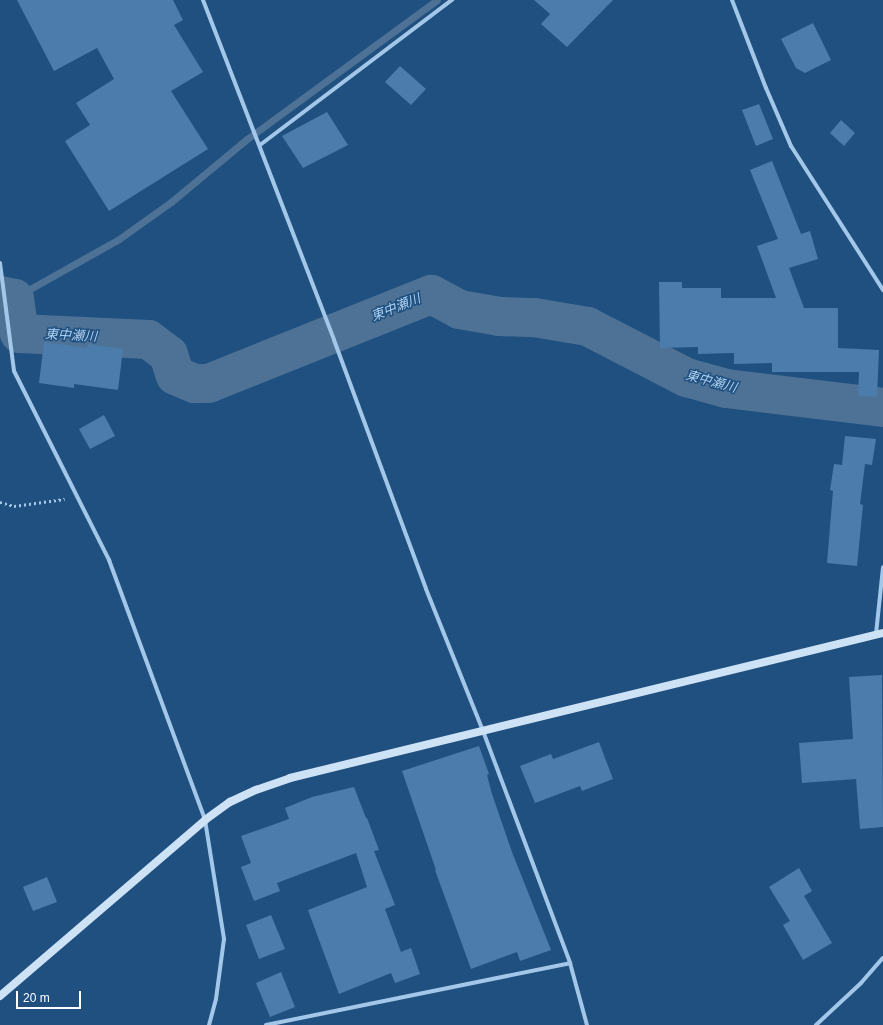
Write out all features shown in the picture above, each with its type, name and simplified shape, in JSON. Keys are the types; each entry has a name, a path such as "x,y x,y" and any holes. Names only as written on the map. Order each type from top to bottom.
{"street":[{"path":"203,0 260,145 426,589 483,731 570,963 587,1025"},
{"path":"260,145 452,0"},
{"path":"732,0 766,88 791,146 883,290"},
{"path":"0,263 14,371 109,560 205,820 224,939 216,999 208,1025"},
{"path":"0,996 205,820 230,802 290,778 880,634 883,567"},
{"path":"816,1025 861,983 883,958"},
{"path":"266,1025 570,963"}],"path":[{"path":"0,502 14,506 78,497"}],"building":[{"path":"17,0 173,0 183,20 174,25 203,72 171,91 208,149 109,211 65,141 90,125 76,103 114,79 97,48 54,71"},
{"path":"534,0 613,0 567,47 541,24 550,14"},
{"path":"813,23 831,60 805,73 796,68 781,39"},
{"path":"400,66 426,89 411,105 385,82"},
{"path":"759,104 773,139 756,146 742,110"},
{"path":"327,112 348,145 303,168 282,136"},
{"path":"841,120 855,133 844,146 830,133"},
{"path":"772,161 801,234 810,231 818,259 789,268 804,308 838,308 838,348 879,350 877,397 858,396 859,372 772,372 772,363 734,364 734,353 698,354 698,347 660,348 659,282 682,282 682,288 721,288 721,298 776,298 757,246 778,239 750,170"},
{"path":"44,342 87,348 88,344 123,349 118,390 74,384 74,388 39,383"},
{"path":"104,415 115,436 90,449 79,429"},
{"path":"845,436 876,439 872,465 865,464 860,504 863,505 857,566 827,563 833,491 830,490 834,464 842,465"},
{"path":"882,675 883,827 860,829 856,779 802,783 799,743 853,739 849,677"},
{"path":"599,742 613,779 582,791 580,786 535,803 520,766 551,754 553,759"},
{"path":"479,746 489,774 487,775 492,794 512,852 551,950 520,961 517,952 471,969 435,870 402,771"},
{"path":"354,787 379,850 374,851 395,905 385,909 401,952 411,948 420,974 395,983 391,973 339,994 308,910 367,887 356,853 277,883 280,891 254,901 241,867 251,863 241,836 289,819 285,808 312,797"},
{"path":"799,868 812,891 804,896 832,943 803,960 783,925 790,921 769,887"},
{"path":"47,877 57,902 33,911 23,887"},
{"path":"271,915 285,949 259,959 246,925"},
{"path":"281,972 295,1007 270,1017 256,983"}],"waterway":[{"path":"14,298 119,239 171,202 247,139 437,0"},
{"name":"東中瀬川","path":"0,295 14,298 19,333 148,339 168,354 175,375 194,383 208,383 431,294 459,309 499,316 534,317 587,326 686,377 726,388 883,407"}]}
